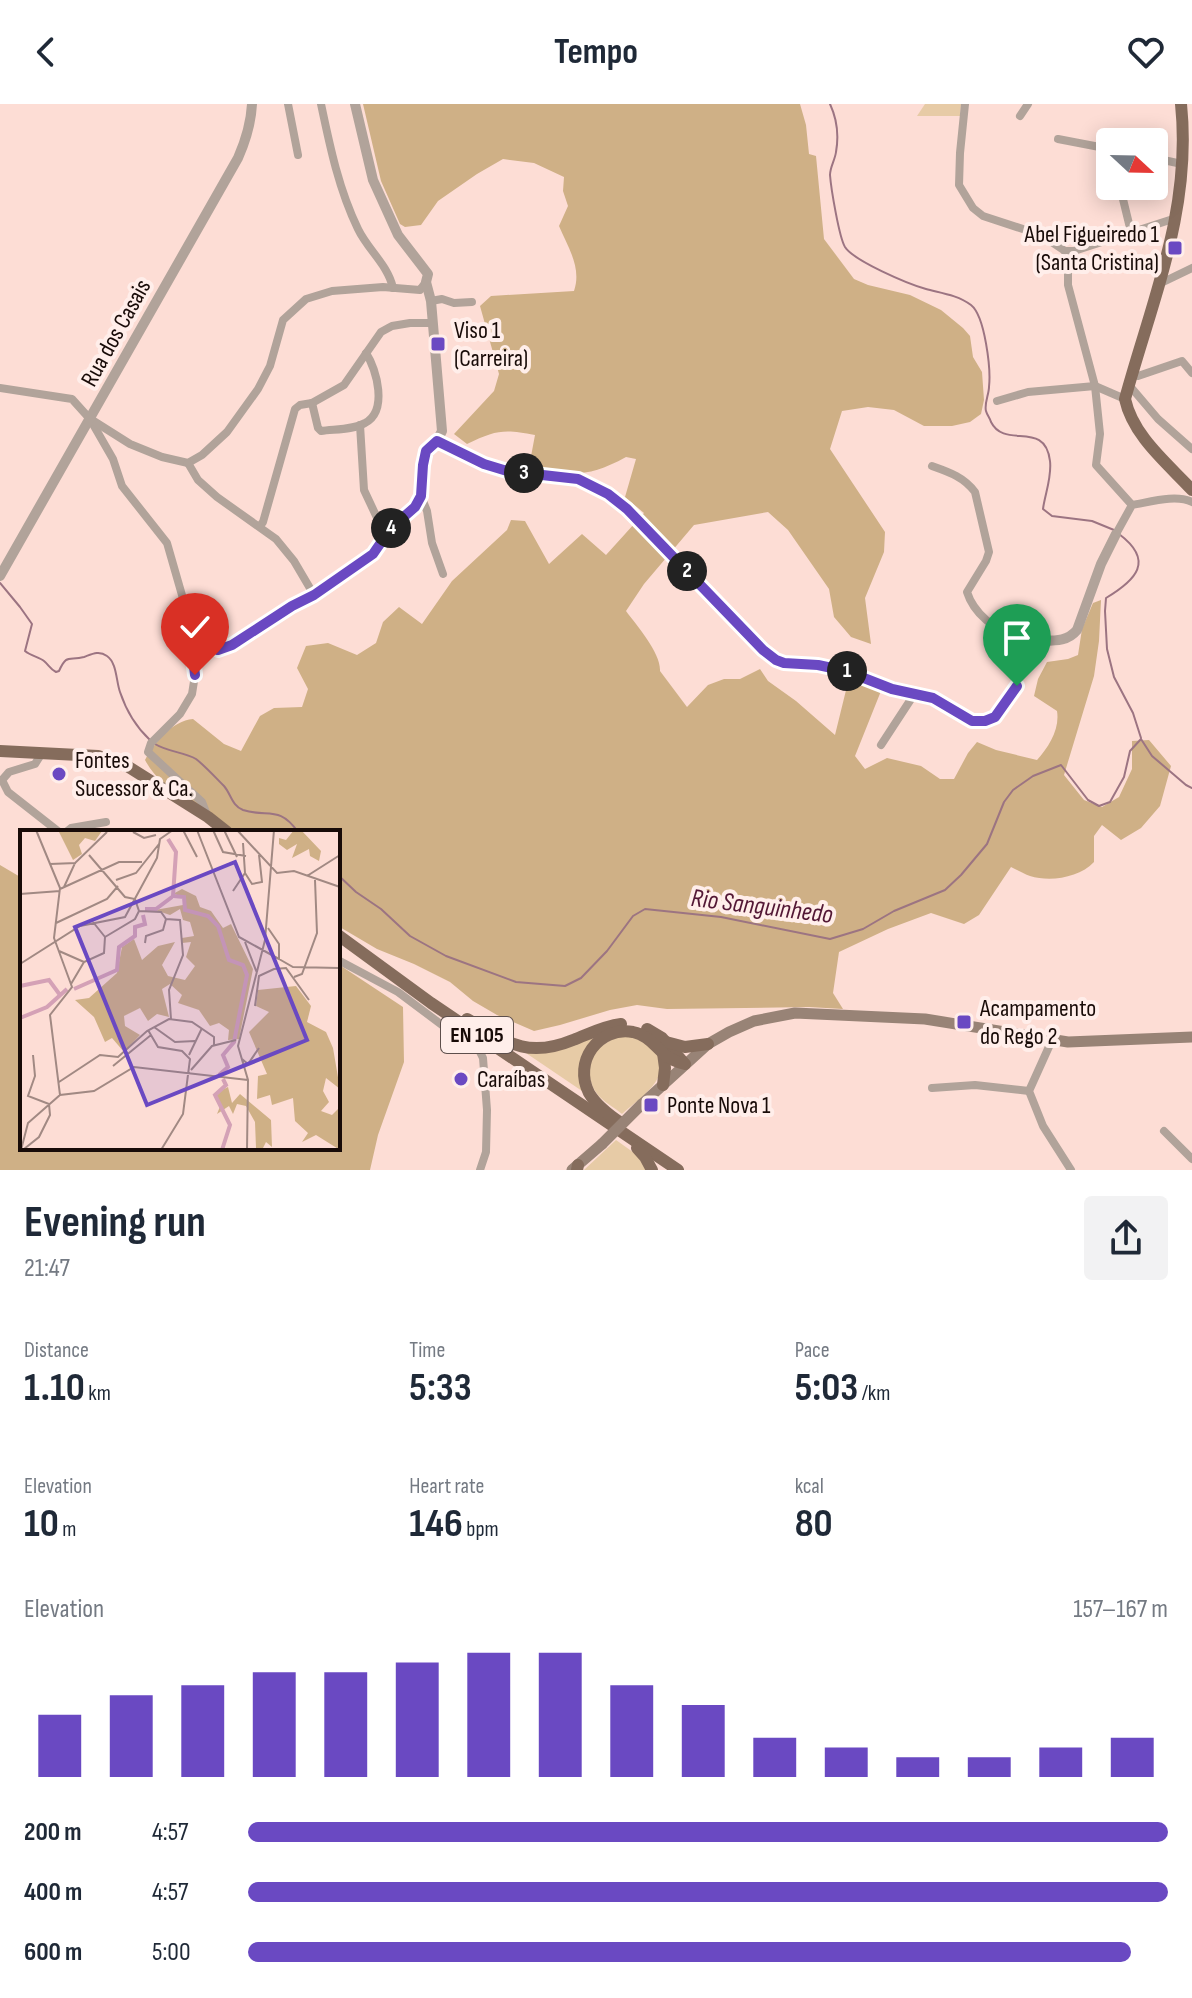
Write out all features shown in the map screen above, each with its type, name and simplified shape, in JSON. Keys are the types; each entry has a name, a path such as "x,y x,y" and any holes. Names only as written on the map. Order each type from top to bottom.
{"main road":[{"path":"1181,104 1184,136 1171,246 1125,399 1129,415 1138,430 1192,490"},
{"path":"0,751 98,756 127,766 224,830"},
{"name":"EN 105","path":"340,936 431,1003 678,1170"},
{"name":"EN 105","path":"362,952 689,1170"},
{"path":"456,1013 505,1041 536,1049 558,1046 607,1027 625,1024 646,1028 675,1061 685,1064"},
{"path":"576,1168 708,1044 754,1021 795,1013 925,1019 1068,1042 1192,1037"},
{"path":"613,1117 595,1101 585,1083 584,1062 596,1043 614,1033 634,1032 664,1048 708,1044"},
{"path":"663,1085 664,1048"},
{"path":"594,1114 638,1149 652,1170"}],"street":[{"name":"Rua dos Casais","path":"0,576 238,158 247,134 252,104"},
{"path":"288,104 298,155"},
{"path":"321,104 332,156 359,231 390,276 393,288"},
{"path":"90,419 130,444 188,463 202,455 227,432 258,389 270,366 283,320 306,299 332,291 420,290 428,274 398,235 373,180 355,104"},
{"path":"965,104 959,185 973,208 983,216 1041,235 1065,251 1074,251 1176,218"},
{"path":"1020,116 1028,104"},
{"path":"1058,139 1096,146"},
{"path":"1168,161 1182,164"},
{"path":"1123,200 1131,232"},
{"path":"1065,251 1068,285 1095,386 1100,434 1096,465 1132,505"},
{"path":"1159,284 1192,268"},
{"path":"190,631 218,650 232,645 314,595 373,554 391,528 415,507 421,496 426,451 442,431 431,301 426,282"},
{"path":"431,301 472,302"},
{"path":"260,526 295,409 344,385 381,332 392,326 433,323"},
{"path":"312,403 321,431 369,422 376,411 378,391 373,363 366,353"},
{"path":"1192,373 1182,361 1131,379 1158,419 1192,449"},
{"path":"997,401 1028,392 1095,386 1125,399"},
{"path":"0,388 72,399 90,419 113,459 122,486 167,543 188,616 195,675 192,694 180,714 152,742 148,752 202,802 208,817"},
{"path":"360,425 364,490 386,537"},
{"path":"437,441 484,464 507,471 578,479 608,494 627,509 776,660 846,671 892,689 933,698 972,721 995,717 1017,686 1023,645 1028,641 1071,638 1077,630 1101,564 1132,505"},
{"path":"188,463 198,480 217,497 276,539 294,561 314,595"},
{"path":"932,466 959,476 975,492 989,552 969,585 967,592 970,601 992,626 1023,645"},
{"path":"421,496 443,574"},
{"path":"1132,505 1172,499 1192,502"},
{"path":"881,745 915,693"},
{"path":"42,753 35,764 9,772 2,780 8,792 56,830"},
{"path":"68,830 106,822"},
{"path":"340,961 398,992 478,1048 483,1058 487,1110 486,1152 480,1170"},
{"path":"1052,1040 1029,1091 1043,1126 1071,1170"},
{"path":"932,1088 975,1085 1029,1091"},
{"path":"1164,1131 1192,1159"}],"shaded area":[{"path":"363,104 800,104 809,154 816,156 824,239 854,279 910,295 941,310 963,328 970,336 973,357 982,372 984,400 981,414 970,422 952,426 924,426 894,410 868,407 842,411 830,449 885,532 884,552 865,598 871,644 851,637 834,617 829,589 788,530 768,512 694,525 644,584 626,611 653,648 660,671 687,707 708,685 724,679 740,679 760,669 768,681 835,735 849,678 881,691 855,756 865,769 887,758 921,766 940,779 954,779 977,742 1037,760 1053,737 1057,724 1057,711 1034,696 1038,679 1047,662 1078,655 1082,629 1093,603 1101,600 1094,676 1064,775 1084,800 1102,807 1119,797 1132,769 1132,741 1149,740 1171,766 1160,806 1141,828 1121,840 1102,825 1094,836 1094,862 1080,872 1055,878 1038,878 1011,867 979,915 964,924 931,913 839,952 833,993 843,1009 667,1009 637,1005 534,1031 473,1001 450,982 377,949 340,927 340,830 233,830 186,800 153,772 145,760 159,740 171,728 193,719 224,744 241,751 260,716 274,708 302,707 308,689 297,668 306,646 328,643 357,655 376,643 383,622 399,607 422,624 452,581 507,530 511,520 525,521 549,564 582,534 606,555 644,513 625,497 636,459 626,457 589,472 556,472 529,467 535,435 500,432 467,444 454,434 494,391 499,374 480,306 491,296 574,291 575,266 559,226 568,206 563,191 564,177 534,163 503,159 438,201 421,225 405,227 400,224 381,181"},
{"path":"925,104 961,104 960,116 917,116"},
{"path":"0,865 20,877 20,1150 340,1150 340,965 403,1007 404,1062 378,1135 370,1170 0,1170"},
{"path":"597,1034 587,1046 585,1093 523,1051"},
{"path":"619,1035 643,1038 659,1056 661,1066 649,1090 622,1114 597,1093 590,1075 591,1062 597,1050"},
{"path":"616,1140 637,1155 647,1170 584,1170"}],"waterway":[{"path":"830,104 836,121 837,139 830,175 845,247 859,259 882,271 971,305 980,320 986,343 989,379 986,412 991,422 1005,434 1033,438 1047,448 1050,473 1043,509 1052,516 1092,521 1114,530"},
{"path":"1119,534 1130,544 1139,561 1133,577 1106,598 1107,649 1114,677 1133,713 1141,738"},
{"name":"Rio Sanguinhedo","path":"0,583 32,624 25,651 56,672 69,659 98,653 107,656 128,712 150,740"},
{"name":"Rio Sanguinhedo","path":"340,877 410,936 446,956 516,982 565,986 581,978 607,951 633,916 645,909 721,917 830,939 863,929 894,911 945,890 987,844 1004,802 1013,790 1033,776 1061,765 1088,800 1099,806 1110,802 1124,777 1130,751 1141,739 1152,756 1192,788"},
{"name":"Rio Sanguinhedo","path":"155,744 196,759 224,786 239,808 279,815 296,830"}],"place":[{"name":"Abel Figueiredo 1 (Santa Cristina)","path":"1175,248"},
{"name":"Viso 1 (Carreira)","path":"438,344"},
{"name":"Fontes Sucessor & Ca.","path":"59,774"},
{"name":"Acampamento do Rego 2","path":"964,1022"},
{"name":"Caraíbas","path":"461,1079"},
{"name":"Ponte Nova 1","path":"651,1105"}],"route":[{"path":"195,675 190,631 218,650 232,645 314,595 373,554 391,528 415,507 421,496 426,451 437,441 484,464 507,471 578,479 608,494 627,509 776,660 846,671 892,689 933,698 972,721 995,717 1017,686"}]}
